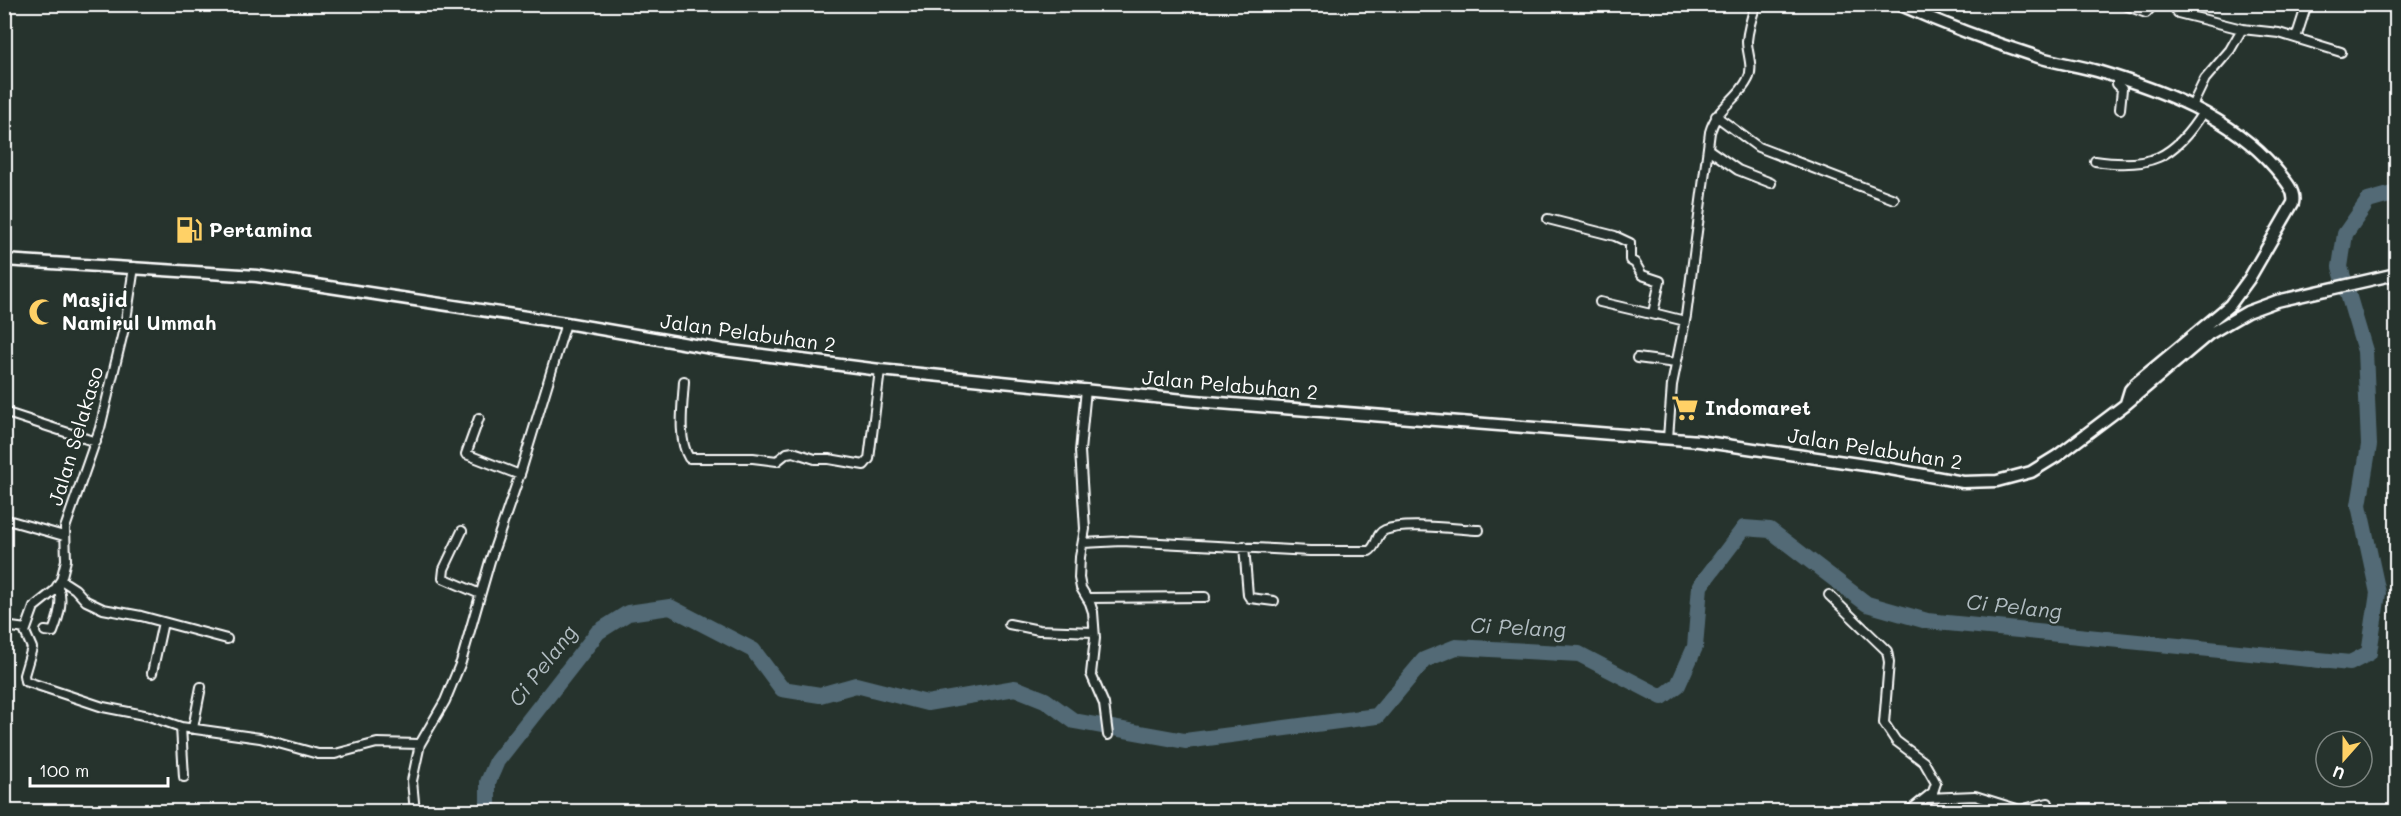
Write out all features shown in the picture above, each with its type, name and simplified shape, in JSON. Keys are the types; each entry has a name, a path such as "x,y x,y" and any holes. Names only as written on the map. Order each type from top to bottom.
{"main road":[{"path":"1898,4 1958,31 2035,56 2116,78 2192,106 2225,124 2252,145 2284,179 2294,195 2294,200 2236,297 2222,312 2136,383 2130,390 2126,404"},
{"name":"Jalan Pelabuhan 2","path":"4,260 230,273 566,323 723,350 880,370 1220,403 1668,438 1805,455 1963,482 1987,482 2031,472 2057,456 2126,404 2209,334 2261,305 2397,274"}],"street":[{"path":"1668,438 1676,363 1708,149 1716,116 1737,94 1748,78 1750,61 1747,41 1756,4"},
{"path":"2122,4 2146,13 2154,4"},
{"path":"2172,4 2178,13 2242,30 2279,33 2341,52"},
{"path":"2296,38 2307,4"},
{"path":"2192,106 2205,79 2230,50 2242,30"},
{"path":"2116,78 2117,84 2122,89 2120,109"},
{"path":"2095,161 2127,163 2161,158 2184,138 2203,112"},
{"path":"1716,116 1758,147 1894,199"},
{"path":"1708,149 1738,170 1771,183"},
{"path":"1548,219 1615,236 1630,243 1630,260 1635,263 1642,275 1660,281 1653,313 1655,315"},
{"name":"Jalan Selakaso","path":"45,631 53,632 58,620 61,597 59,583 66,560 64,536 75,496 96,442 126,320 134,267"},
{"path":"1600,302 1684,321"},
{"path":"415,812 412,781 420,744 451,688 520,475 566,323"},
{"path":"1637,358 1676,363"},
{"path":"684,381 682,423 686,454 689,458 753,458 777,461 786,453 793,452 815,459 864,465 869,461 880,370"},
{"path":"1086,389 1079,463 1085,523 1079,565 1080,584 1093,612 1091,674 1104,704 1108,735"},
{"path":"4,412 96,442"},
{"path":"479,418 466,454 520,475"},
{"path":"4,519 64,536"},
{"path":"1083,543 1122,542 1244,546 1310,551 1369,551 1374,547 1380,533 1387,529 1423,527 1479,530"},
{"path":"462,531 444,569 443,578 480,594"},
{"path":"1244,546 1248,595 1250,598 1275,601"},
{"path":"227,639 93,606 59,583 37,604 26,629 25,634 32,648 24,675 25,681 93,705 149,716 181,727 249,736 318,754 335,754 377,743 420,744"},
{"path":"1829,595 1887,651 1889,662 1884,723 1896,741 1919,757 1929,768 1936,787 1928,798 1908,812"},
{"path":"1087,598 1205,597"},
{"path":"152,673 163,622"},
{"path":"1009,624 1039,630 1094,632"},
{"path":"4,626 26,629"},
{"path":"193,728 201,687"},
{"path":"181,727 184,777"},
{"path":"1928,798 1975,796 2020,810 2048,803"}],"waterway":[{"name":"Ci Pelang","path":"488,812 488,782 497,761 598,632 628,613 670,607 753,650 782,689 820,695 856,685 927,703 1015,688 1045,700 1074,721 1185,741 1377,716 1424,660 1456,647 1579,654 1662,697 1678,685 1695,647 1700,586 1744,528 1770,530 1867,604 1927,621 2350,663 2369,653 2378,593 2359,505 2369,445 2365,351 2340,267 2345,234 2368,201 2396,193"}],"place":[{"name":"Pertamina","path":"189,230"},
{"name":"Masjid Namirul Ummah","path":"42,312"},
{"name":"Indomaret","path":"1685,408"}]}
